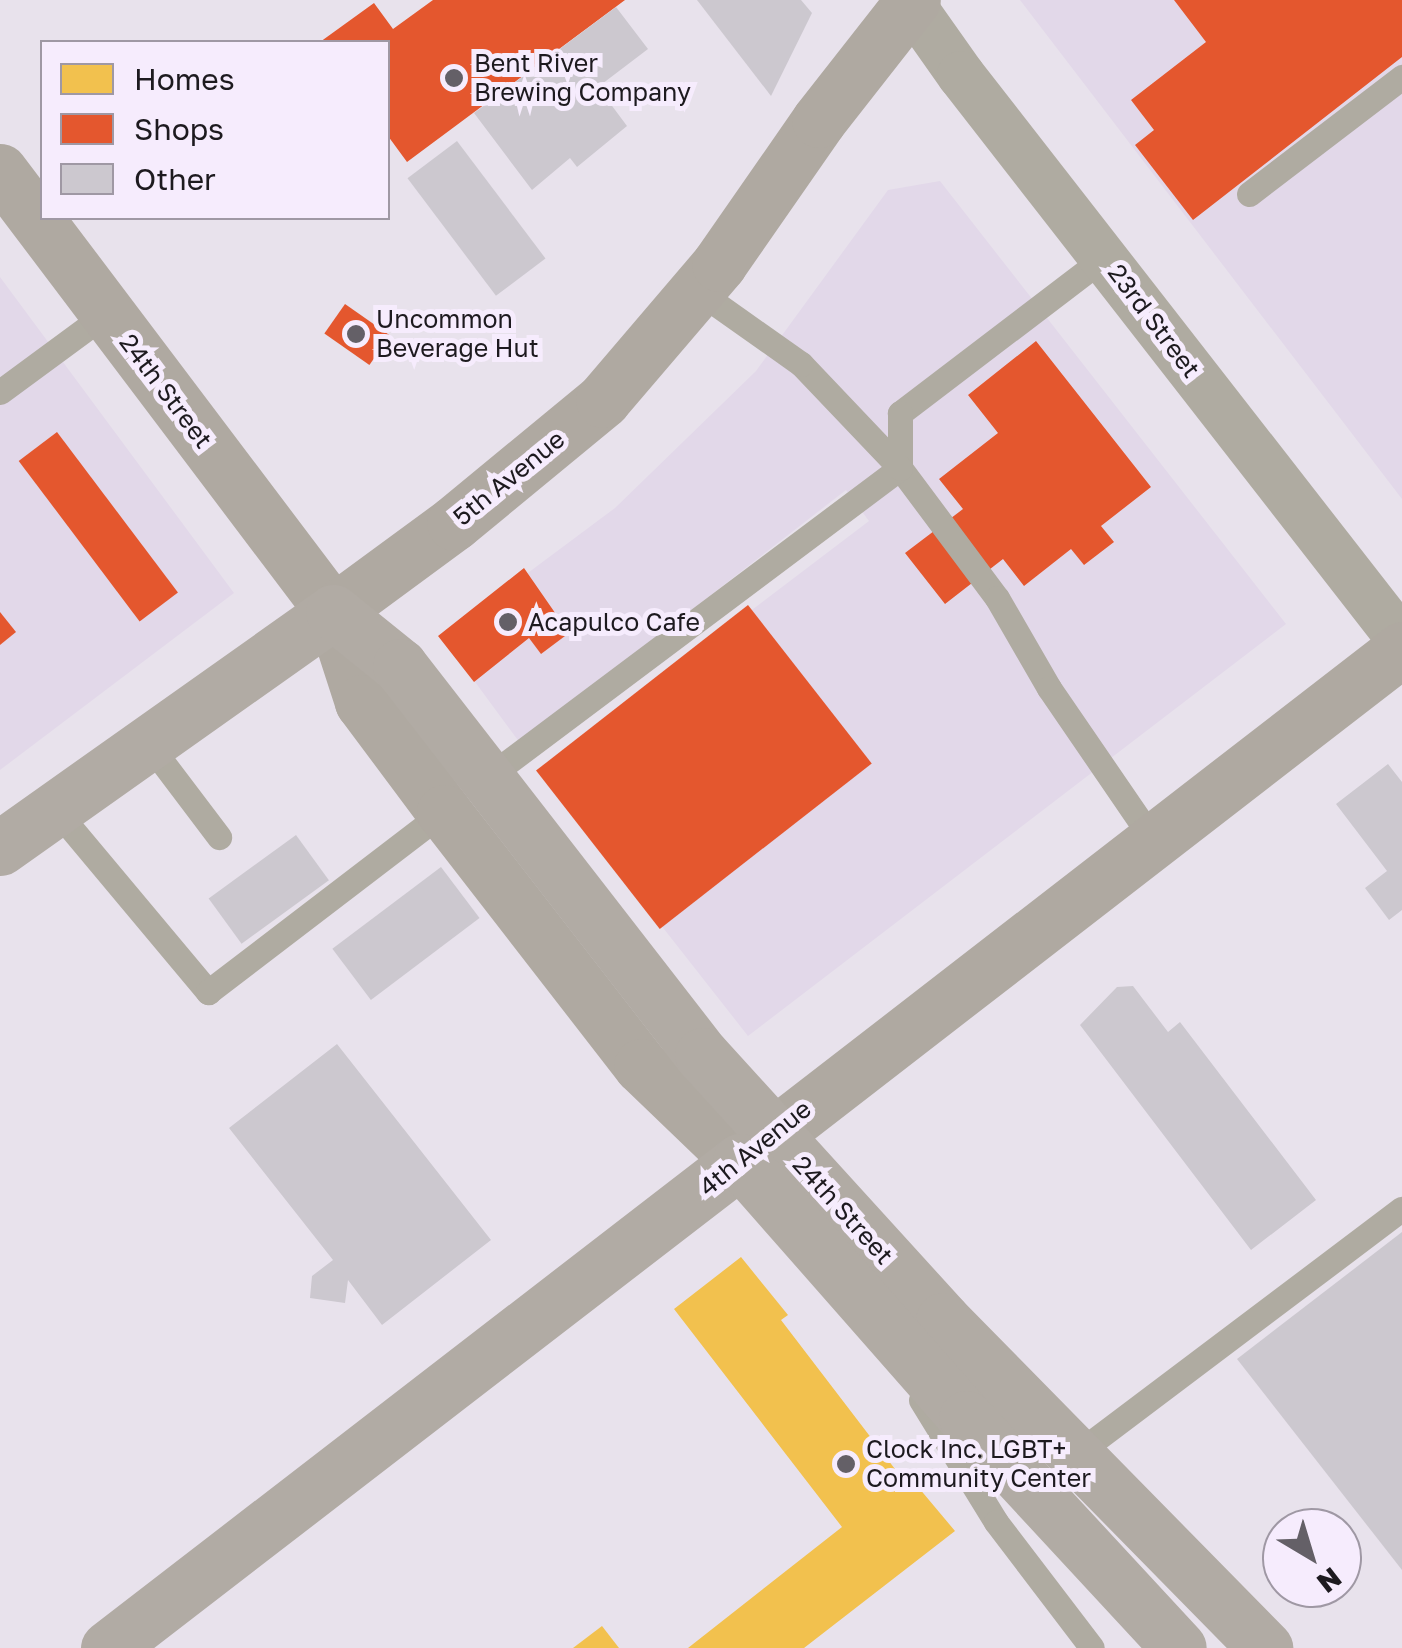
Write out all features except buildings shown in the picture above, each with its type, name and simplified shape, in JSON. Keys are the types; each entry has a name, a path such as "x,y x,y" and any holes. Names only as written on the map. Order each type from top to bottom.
{"main road":[{"name":"5th Avenue","path":"0,848 454,523 604,400 698,291 819,120 911,1"},
{"name":"24th Street","path":"0,171 333,612 400,666 702,1055 756,1146 850,1286 1179,1648"},
{"name":"24th Street","path":"333,612 362,702 642,1066 756,1146 943,1320 1265,1648"},
{"name":"4th Avenue","path":"108,1648 1402,649"}],"street":[{"name":"23rd Street","path":"911,1 961,75 1402,641"}],"lane":[{"path":"1248,194 1402,77"},
{"path":"900,468 900,414 1105,256"},
{"path":"698,291 801,364 900,468 997,598 1058,702 1154,840"},
{"path":"0,392 107,313"},
{"path":"54,810 208,992 900,468"},
{"path":"148,743 219,838"},
{"path":"1074,1455 1402,1209"},
{"path":"850,1286 996,1522 1092,1648"}],"shaded area":[{"path":"1020,0 1402,0 1402,499"},
{"path":"940,181 1286,624 748,1036 540,771 869,521 846,490 520,743 442,637 615,508 756,371 888,190"},
{"path":"0,277 234,593 0,770"}],"place":[{"name":"Bent River Brewing Company","path":"454,78"},
{"name":"Uncommon Beverage Hut","path":"356,334"},
{"name":"Acapulco Cafe","path":"508,622"},
{"name":"Clock Inc. LGBT+ Community Center","path":"846,1464"}]}
